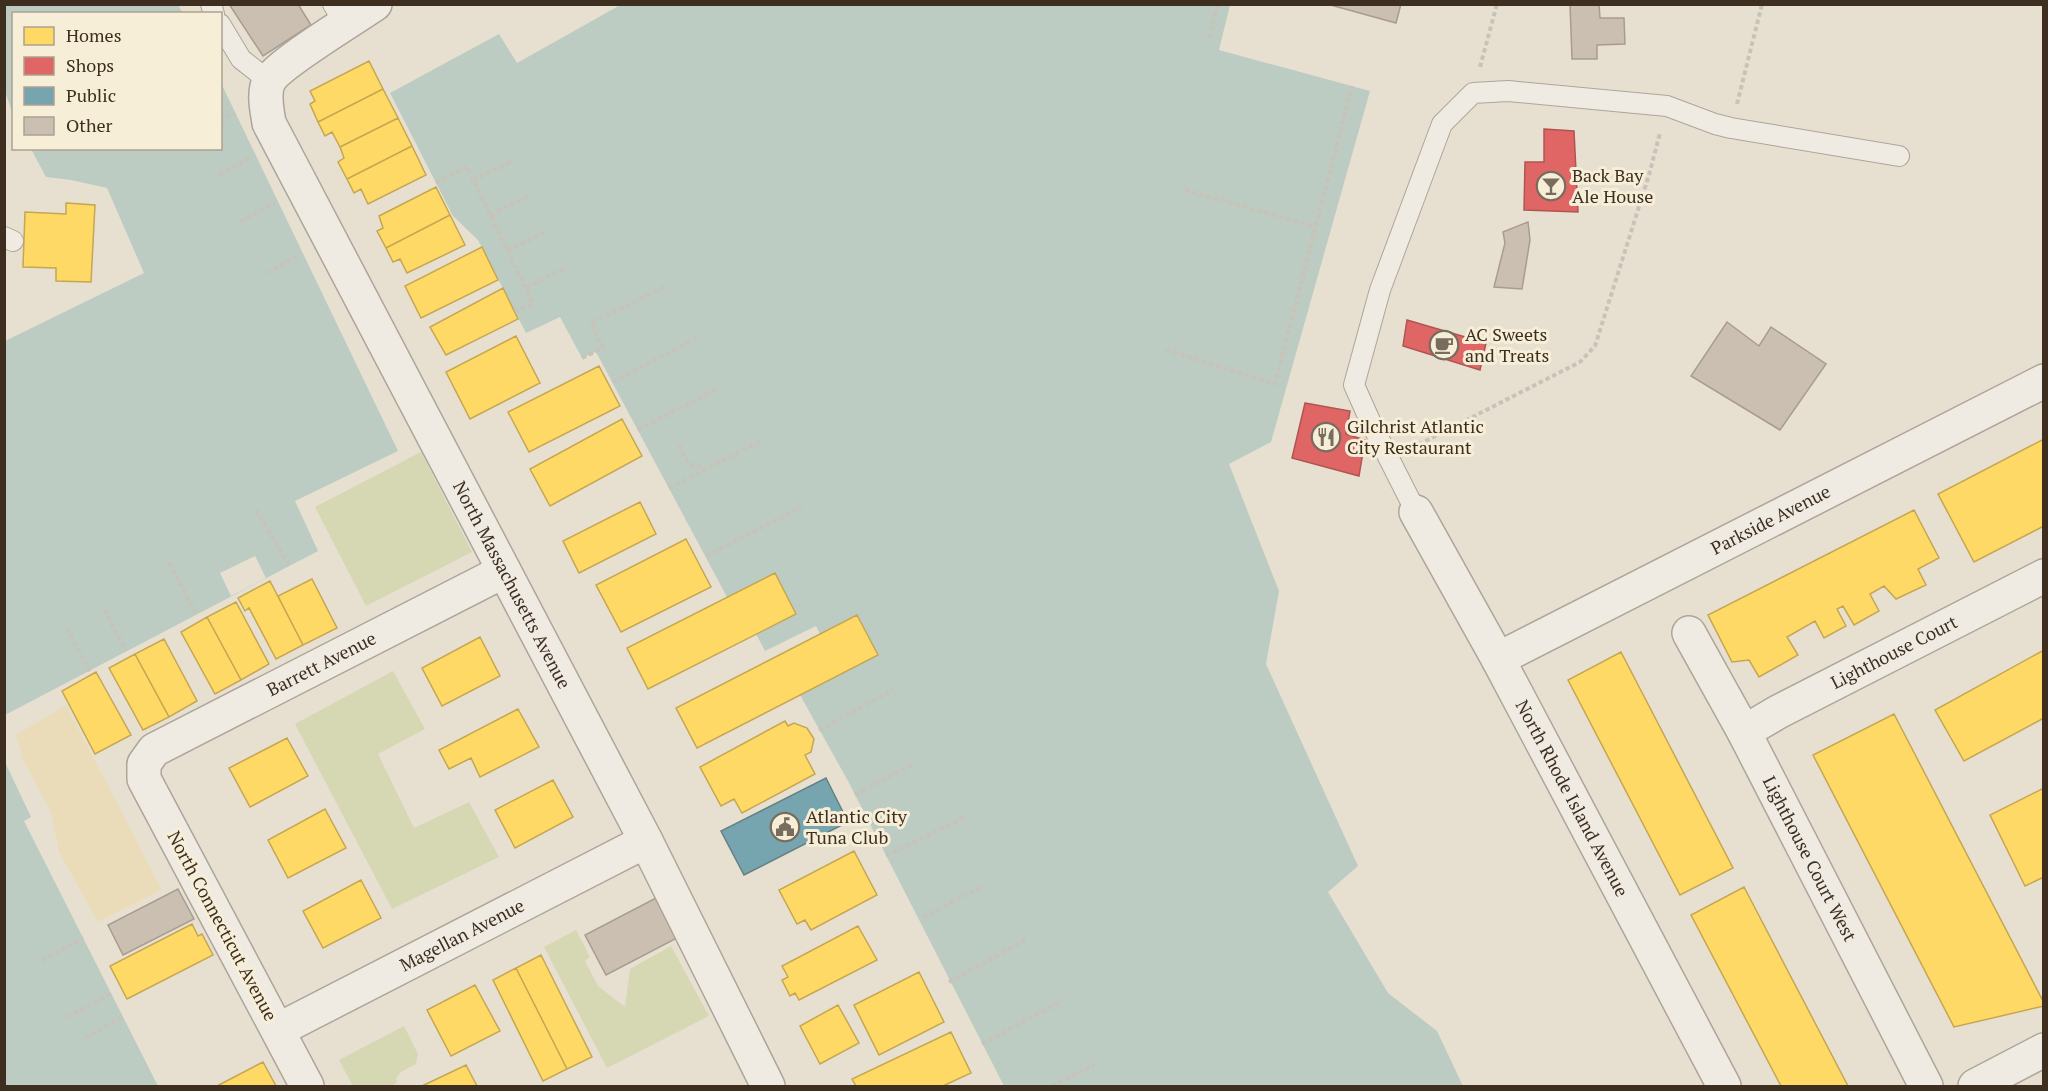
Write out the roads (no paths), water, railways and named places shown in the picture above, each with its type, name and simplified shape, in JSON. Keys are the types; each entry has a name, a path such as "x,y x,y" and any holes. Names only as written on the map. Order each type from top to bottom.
{"street":[{"path":"269,81 339,14 375,4"},
{"name":"North Massachusetts Avenue","path":"269,81 266,103 269,123 645,841 768,1086"},
{"name":"Parkside Avenue","path":"1498,659 2043,381"},
{"name":"North Rhode Island Avenue","path":"1416,512 1498,659 1724,1086"},
{"name":"Barrett Avenue","path":"144,764 154,750 504,571"},
{"name":"Lighthouse Court","path":"1744,732 1778,712 2043,576"},
{"name":"Lighthouse Court West","path":"1689,633 1744,732 1926,1086"},
{"name":"North Connecticut Avenue","path":"144,764 144,779 307,1086"},
{"name":"Magellan Avenue","path":"278,1030 645,841"},
{"path":"1975,1086 2043,1050"}],"lane":[{"path":"222,27 241,59 269,81"},
{"path":"1416,512 1354,385 1380,290 1442,124 1473,93 1508,91 1667,106 1731,128 1899,156"}],"place":[{"name":"Back Bay Ale House","path":"1551,186"},
{"name":"AC Sweets and Treats","path":"1444,345"},
{"name":"Gilchrist Atlantic City Restaurant","path":"1326,437"},
{"name":"Atlantic City Tuna Club","path":"785,827"}]}
